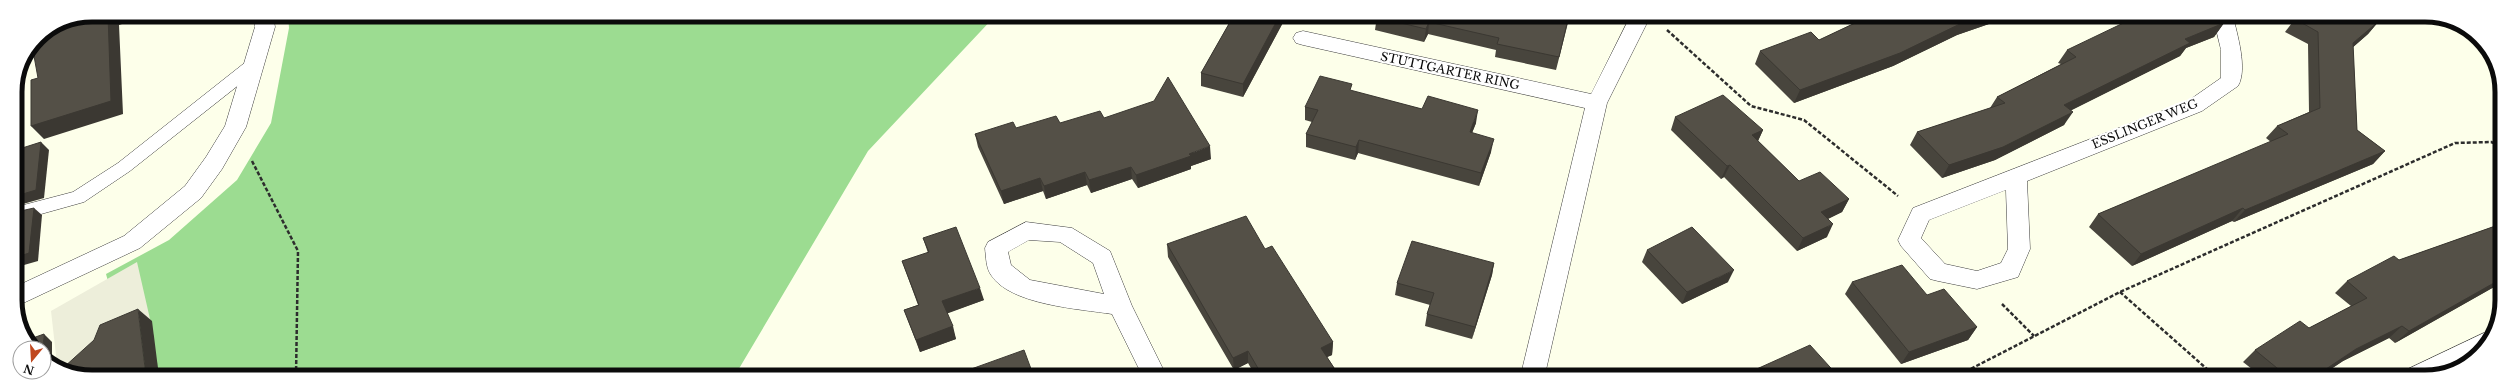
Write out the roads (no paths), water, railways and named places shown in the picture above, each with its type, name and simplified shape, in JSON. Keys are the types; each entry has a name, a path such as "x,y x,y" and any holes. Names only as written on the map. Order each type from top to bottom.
{"street":[{"path":"22,295 132,242 193,192 214,163 234,127 264,27 264,22"},
{"path":"1534,370 1597,103 1638,22"},
{"name":"ESSLINGER WEG","path":"2016,175 2019,249 2010,270 1977,280 1938,272 1908,240 1921,214 2016,175 2195,106 2231,81 2231,50 2224,22"},
{"name":"STUTTGARTER RING","path":"1303,38 1597,103"},
{"path":"1120,306 1054,296 1023,288 1000,270 996,248 1026,232 1064,234 1102,257 1120,306 1152,370"},
{"path":"2430,370 2478,346"}],"lane":[{"path":"22,212 78,197 124,167 253,66"}]}
